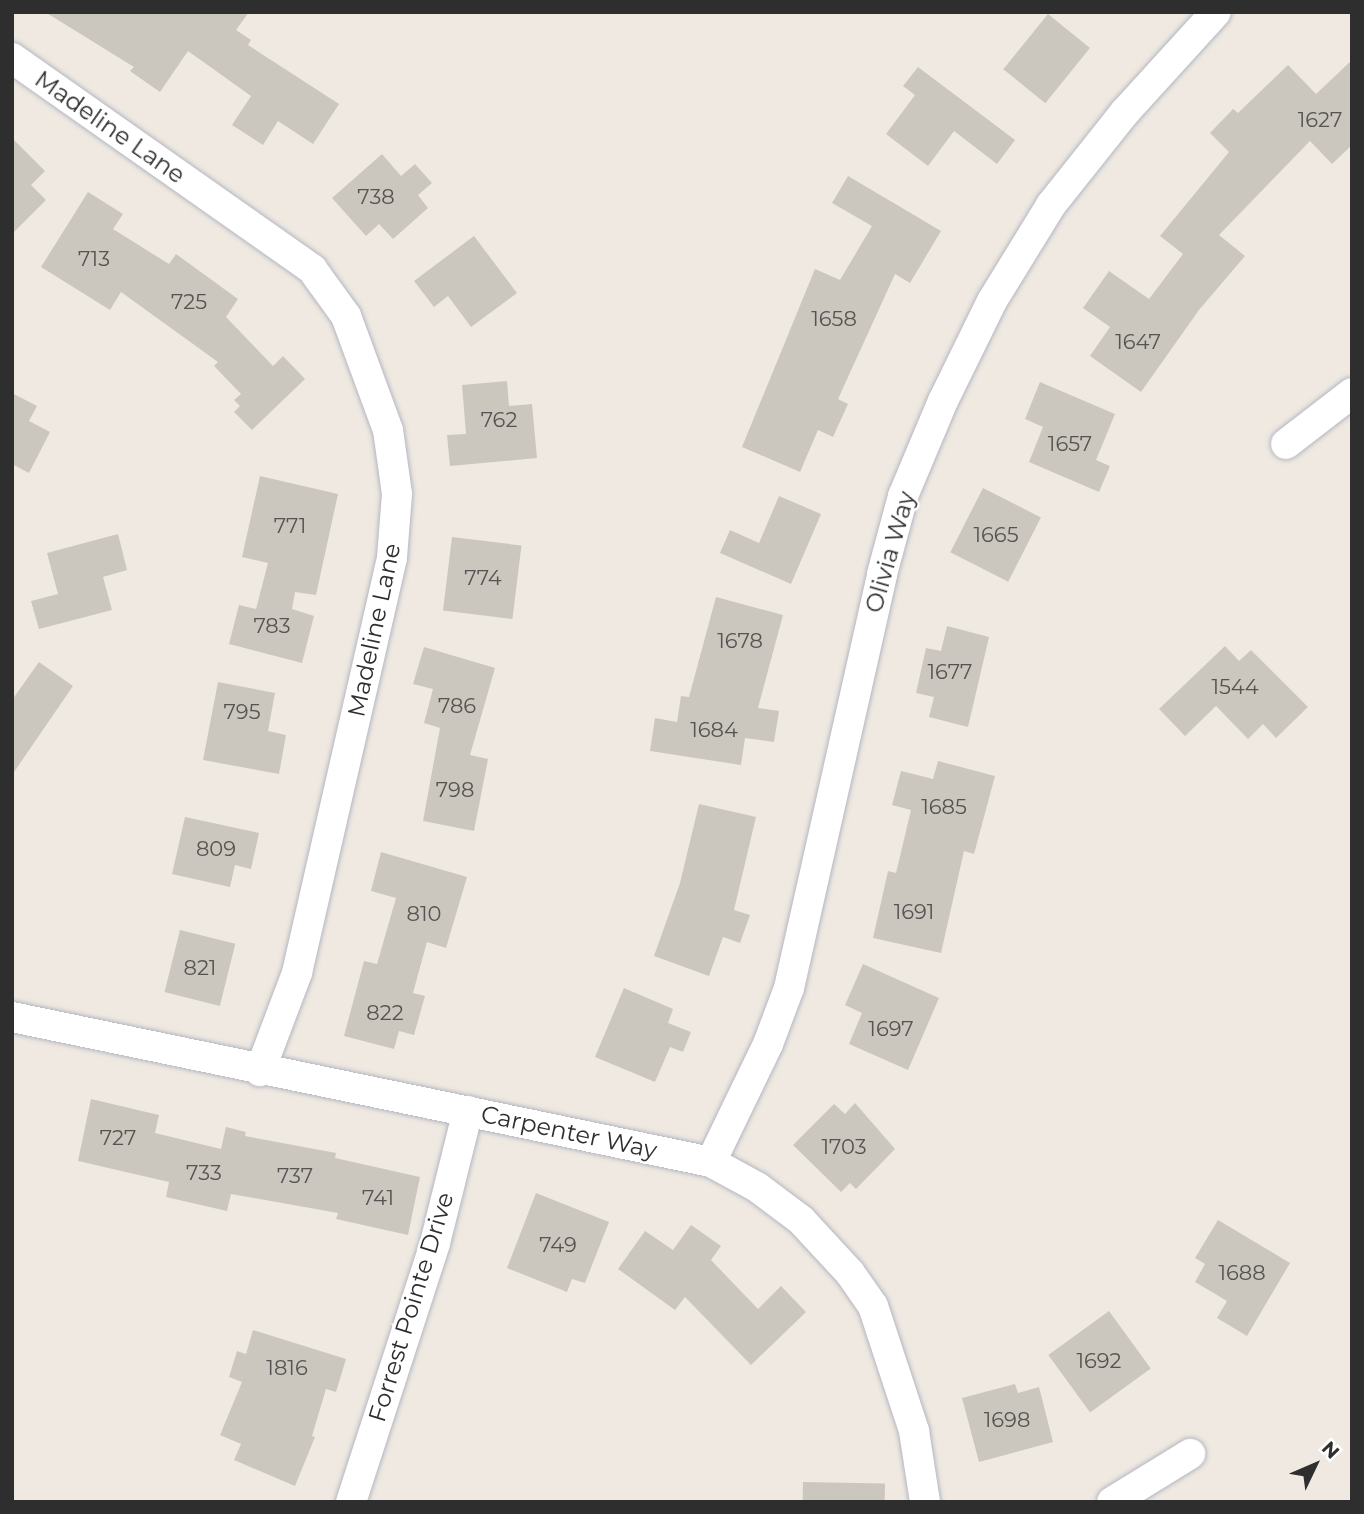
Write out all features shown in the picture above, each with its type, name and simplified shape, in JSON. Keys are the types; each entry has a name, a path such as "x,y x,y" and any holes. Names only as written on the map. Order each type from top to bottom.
{"street":[{"name":"Olivia Way","path":"711,1162 768,1044 789,988 882,574 904,496 943,401 992,301 1051,205 1150,83 1216,12"},
{"name":"Madeline Lane","path":"12,58 312,269 346,316 388,430 397,494 392,558 297,973 260,1071"},
{"path":"1286,444 1313,419 1352,393"},
{"name":"Carpenter Way","path":"12,1017 260,1071 711,1162 757,1187 801,1220 850,1273 873,1306 914,1432 925,1502"},
{"name":"Forrest Pointe Drive","path":"351,1502 435,1243 468,1111"},
{"path":"1112,1502 1190,1454"}],"building":[{"path":"45,12 249,12 236,30 251,40 248,45 339,104 313,144 278,121 263,145 232,125 251,96 188,51 160,92 130,71 134,67"},
{"path":"1048,14 1090,48 1045,103 1003,69"},
{"path":"1352,60 1352,145 1332,164 1310,141 1219,235 1245,256 1199,310 1141,392 1090,356 1110,327 1083,308 1109,271 1149,299 1183,254 1160,236 1229,152 1210,133 1233,109 1238,113 1288,65 1316,94"},
{"path":"918,67 1015,140 997,164 954,131 928,166 886,134 915,95 903,86"},
{"path":"12,138 45,171 31,185 46,200 12,234"},
{"path":"382,154 401,176 415,164 432,183 418,195 428,208 393,239 379,224 366,236 332,198"},
{"path":"848,176 941,231 910,283 895,274 838,399 848,404 833,437 818,430 800,472 742,447 815,269 840,280 872,226 832,203"},
{"path":"88,192 123,214 113,229 169,264 176,254 238,299 226,317 273,366 283,356 305,379 252,430 234,412 240,406 234,400 241,394 214,366 218,362 121,292 110,310 41,267"},
{"path":"474,236 517,293 471,327 448,296 434,307 414,281"},
{"path":"507,381 509,406 532,404 537,458 450,466 447,435 466,434 462,385"},
{"path":"1040,382 1115,414 1096,460 1110,466 1099,492 1029,462 1043,427 1025,419"},
{"path":"12,393 37,406 29,421 50,432 29,473 12,464"},
{"path":"260,476 338,494 316,595 295,592 292,609 314,616 302,663 229,644 239,605 256,609 268,563 242,557"},
{"path":"983,488 1041,518 1008,582 950,552"},
{"path":"779,496 821,514 791,584 720,553 730,530 759,543"},
{"path":"118,534 127,570 103,577 112,610 39,629 31,601 58,594 47,553"},
{"path":"452,537 521,546 512,619 443,610"},
{"path":"716,597 783,615 758,708 779,711 774,742 745,738 741,765 650,751 655,718 677,722 681,696 689,697"},
{"path":"947,626 989,637 968,727 929,717 934,697 916,693 926,648 941,651"},
{"path":"1225,646 1239,661 1251,650 1308,707 1276,738 1263,724 1248,739 1216,706 1185,736 1159,709"},
{"path":"424,647 495,668 470,755 488,759 474,831 423,821 440,728 424,723 433,689 413,684"},
{"path":"39,662 73,686 12,775 12,700"},
{"path":"218,682 275,693 268,731 286,735 279,774 203,760"},
{"path":"938,761 995,776 974,854 964,851 941,953 873,938 888,871 896,873 911,810 892,805 901,771 933,779"},
{"path":"699,804 756,817 734,910 750,915 740,943 723,937 709,976 654,956 680,883"},
{"path":"185,817 259,833 251,869 235,865 230,887 172,874"},
{"path":"381,852 467,877 446,948 427,942 413,993 425,996 414,1035 399,1031 394,1049 344,1036 364,961 377,964 396,898 371,891"},
{"path":"180,930 235,944 220,1006 165,992"},
{"path":"863,964 939,998 908,1070 849,1044 862,1013 845,1005"},
{"path":"624,988 673,1009 668,1023 691,1032 683,1052 670,1047 655,1082 595,1057"},
{"path":"91,1099 159,1115 155,1133 221,1149 226,1127 246,1132 245,1136 336,1153 335,1158 420,1177 408,1235 336,1219 338,1213 231,1194 227,1211 166,1197 169,1182 78,1161"},
{"path":"855,1103 895,1149 856,1189 850,1183 841,1192 793,1145 834,1104 845,1114"},
{"path":"536,1193 609,1222 585,1283 572,1279 567,1292 507,1268"},
{"path":"1218,1220 1290,1263 1247,1336 1217,1318 1227,1301 1195,1282 1205,1264 1195,1258"},
{"path":"691,1225 721,1246 711,1260 758,1309 781,1286 806,1312 751,1365 685,1297 675,1310 618,1269 645,1231 673,1250"},
{"path":"1109,1311 1151,1368 1090,1413 1048,1355"},
{"path":"253,1330 346,1359 336,1392 326,1389 312,1436 315,1437 295,1486 234,1460 241,1444 220,1435 242,1382 229,1377 237,1351 246,1354"},
{"path":"1015,1384 1018,1393 1039,1387 1053,1442 979,1462 962,1398"},
{"path":"803,1482 885,1483 885,1502 803,1502"}]}
